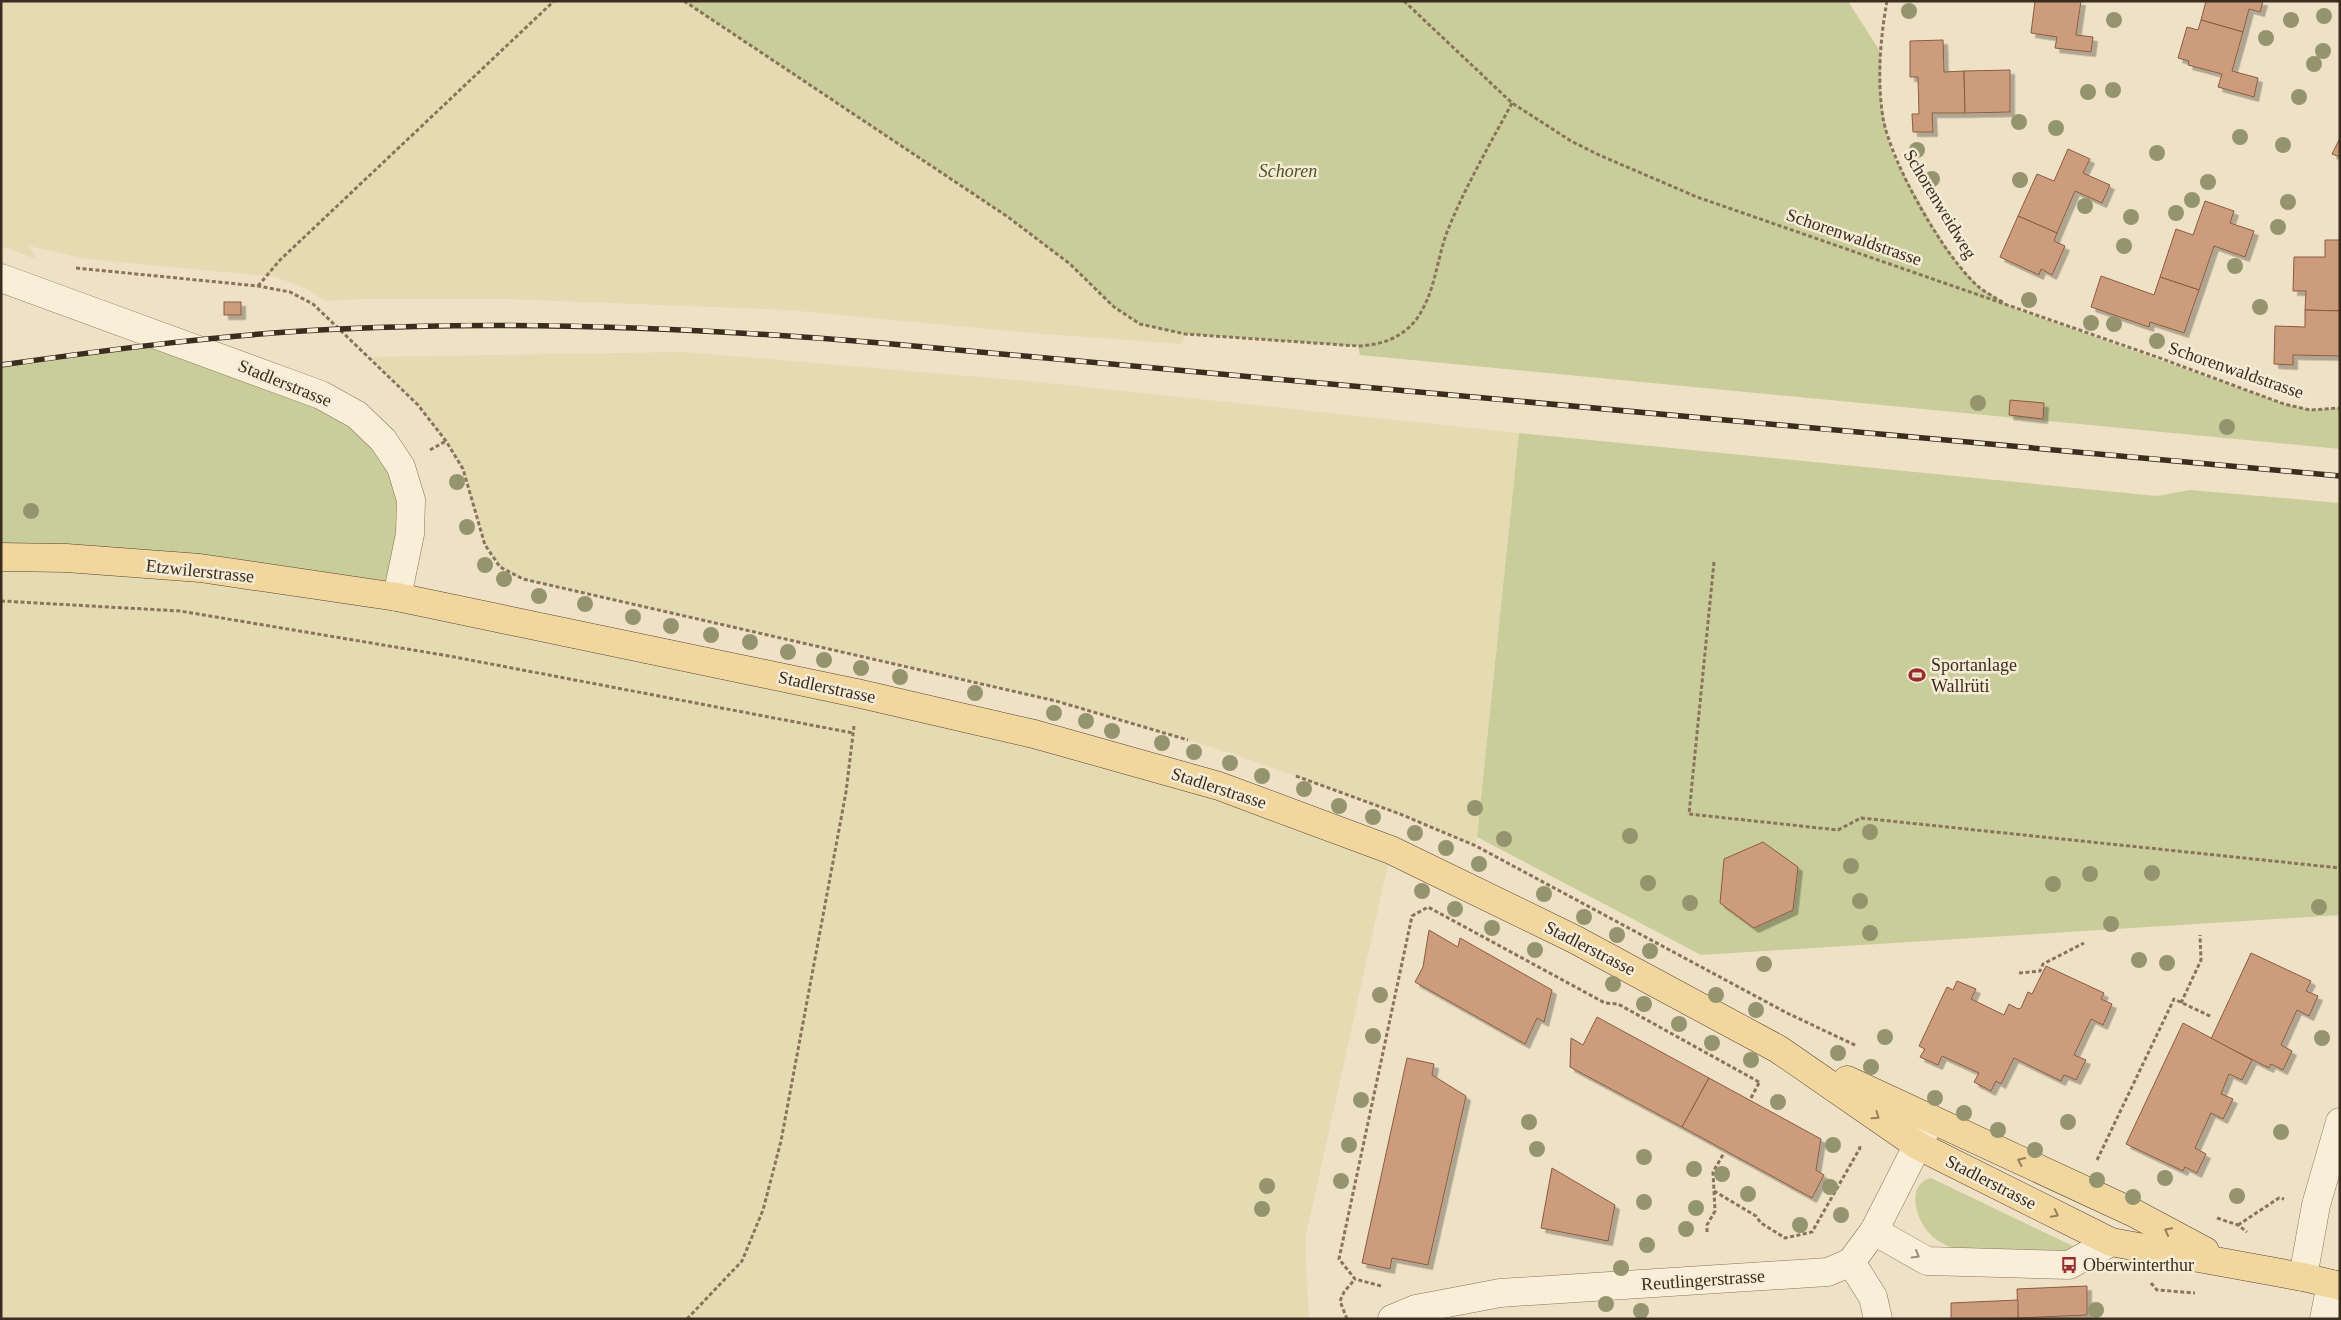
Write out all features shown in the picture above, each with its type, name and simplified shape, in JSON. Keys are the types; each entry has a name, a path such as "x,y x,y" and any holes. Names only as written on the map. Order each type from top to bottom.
{"main road":[{"name":"Etzwilerstrasse","path":"1,557 66,558 200,568 397,598"},
{"name":"Stadlerstrasse","path":"397,598 861,694 1034,734 1219,786 1391,850 1574,939 1778,1048 2132,1212 2226,1262"},
{"name":"Stadlerstrasse","path":"1778,1048 1917,1145 2111,1242 2226,1262 2336,1285"}],"street":[{"name":"Stadlerstrasse","path":"1,278 321,395 356,415 383,440 401,467 411,500 410,534 397,598"},
{"name":"Reutlingerstrasse","path":"1392,1319 1416,1309 1500,1293 1828,1272 1851,1262 1874,1231 1930,1119"},
{"path":"2303,1277 2316,1204 2340,1122"},
{"path":"1874,1231 1927,1261 2069,1264 2111,1242"},
{"path":"1851,1262 1873,1297 1878,1319"},
{"path":"2324,1319 2336,1285"}],"path":[{"path":"258,286 280,260 554,1"},
{"path":"684,1 1008,217 1070,264 1114,307 1127,317 1155,329 1185,334 1358,346 1373,345 1397,337 1407,330 1422,310 1434,282 1446,235 1512,103"},
{"name":"Schorenwaldstrasse","path":"1404,1 1512,103 1571,141 1662,184 2298,408 2324,410 2340,408"},
{"name":"Schorenweidweg","path":"1887,1 1881,53 1881,101 1887,133 1895,160 1943,242 1963,270 1980,288 2014,308"},
{"path":"75,268 258,286 290,292 313,304 418,405 446,440 463,469 485,545 500,567 523,579"},
{"path":"1714,562 1689,814 1838,830 1861,818 2340,868"},
{"path":"1,601 180,611 449,656 852,733"},
{"path":"687,1319 742,1261 763,1210 783,1131 846,792 852,733 861,694"},
{"path":"1400,814 1476,846 1788,1013 1864,1050"},
{"path":"1387,1287 1355,1279 1340,1259 1412,916 1428,907 1605,1003 1618,1004 1760,1082"},
{"path":"2181,1002 2202,960 2200,934"},
{"path":"2020,973 2040,971 2043,964 2084,943"},
{"path":"2096,1163 2174,999 2212,1017"},
{"path":"1714,1191 1756,1216 1761,1223 1785,1238 1812,1232 1860,1148 1858,1142"},
{"path":"1708,1232 1707,1225 1715,1211 1713,1172 1724,1153"},
{"path":"2238,1225 2279,1198"},
{"path":"1347,1319 1340,1302 1344,1292 1355,1279"},
{"path":"2157,1290 2196,1293"}],"shaded area":[{"path":"1,1 684,1 1008,217 1070,264 1114,307 1127,317 1140,324 1185,334 1182,344 1032,333 788,310 508,299 361,299 325,301 305,288 276,277 87,259 29,246 36,259 1,246"},
{"path":"684,352 1028,381 1519,433 1476,846 1400,814 1231,753 1057,701 523,579 500,567 485,545 463,469 446,441 418,405 369,357"},
{"path":"1,557 200,568 835,688 1391,850 1305,1240 1309,1319 1,1319"}],"green space":[{"name":"Schoren","path":"684,1 1848,1 1881,53 1881,101 1888,140 1895,159 1943,243 1963,270 1980,288 2013,308 2284,404 2310,410 2340,408 2340,449 1360,355 1358,346 1185,334 1140,324 1114,307 1070,264 1008,217"},
{"path":"178,342 321,395 401,467 397,597 1,557 1,365"},
{"name":"Sportanlage Wallrüti","path":"1519,433 2157,496 2190,490 2340,503 2340,915 1701,955 1477,837"},
{"path":"1931,1178 2081,1250 2081,1252 1960,1250 1943,1244 1924,1227 1915,1202 1918,1187"}],"building":[{"path":"2035,1 2081,1 2076,35 2093,37 2091,52 2055,48 2057,37 2031,33"},
{"path":"2206,1 2263,1 2260,12 2249,9 2243,32 2201,20"},
{"path":"2201,20 2243,32 2232,71 2258,78 2254,97 2218,87 2222,74 2188,65 2189,61 2178,58 2187,27 2198,30"},
{"path":"1943,40 1944,72 1964,71 1965,113 1932,113 1933,132 1913,132 1912,114 1919,114 1918,77 1910,77 1910,41"},
{"path":"2010,70 2010,112 1965,113 1964,71"},
{"path":"2340,138 2340,157 2332,154"},
{"path":"2068,149 2090,159 2083,173 2110,185 2102,203 2075,191 2057,233 2018,216 2037,174 2054,181"},
{"path":"2205,201 2234,211 2230,223 2254,231 2245,257 2214,246 2199,290 2160,277 2176,229 2193,235"},
{"path":"2018,216 2057,233 2054,241 2065,246 2052,275 2041,269 2039,275 2000,257"},
{"path":"2325,240 2340,240 2340,311 2305,310 2306,291 2293,291 2294,257 2325,257"},
{"path":"2101,276 2154,295 2160,277 2199,290 2184,333 2150,322 2149,327 2091,307"},
{"path":"224,302 241,302 241,315 224,315"},
{"path":"2305,310 2340,311 2340,356 2293,355 2293,365 2274,364 2275,326 2305,327"},
{"path":"2010,400 2044,403 2043,419 2009,415"},
{"path":"1763,842 1798,867 1793,910 1754,928 1720,903 1724,859"},
{"path":"1429,930 1458,947 1460,938 1552,990 1544,1022 1537,1018 1525,1044 1415,982 1423,967"},
{"path":"2251,953 2311,981 2306,991 2318,996 2309,1016 2297,1010 2281,1045 2292,1051 2283,1070 2271,1064 2269,1068 2211,1039"},
{"path":"2046,966 2104,993 2101,999 2112,1004 2103,1025 2091,1019 2074,1055 2086,1060 2076,1080 2064,1075 2061,1081 2014,1058 2001,1084 1996,1081 1991,1091 1974,1082 1979,1073 1942,1056 1938,1065 1920,1057 1925,1049 1919,1046 1947,987 1953,990 1957,981 1976,989 1971,999 2004,1015 2009,1004 2018,1009 2021,1008 2028,992 2032,994"},
{"path":"1597,1017 1709,1078 1682,1127 1570,1067 1571,1038 1583,1045"},
{"path":"2183,1023 2252,1060 2242,1080 2229,1074 2221,1094 2233,1099 2223,1119 2211,1113 2195,1148 2206,1154 2197,1173 2185,1167 2183,1171 2126,1144"},
{"path":"1407,1058 1434,1064 1432,1075 1466,1096 1428,1265 1392,1258 1390,1269 1362,1263"},
{"path":"1709,1078 1821,1139 1816,1170 1824,1175 1812,1198 1682,1127"},
{"path":"1552,1168 1615,1205 1608,1241 1541,1228"},
{"path":"2087,1286 2087,1315 2018,1318 2017,1289"},
{"path":"2018,1300 2018,1318 1951,1319 1951,1303"}],"railway":[{"path":"1,365 213,338 298,331 408,326 611,327 746,333 881,343 2340,476"}],"place":[{"name":"Sportanlage Wallrüti","path":"1917,675"},
{"name":"Oberwinterthur","path":"2069,1265"}]}
